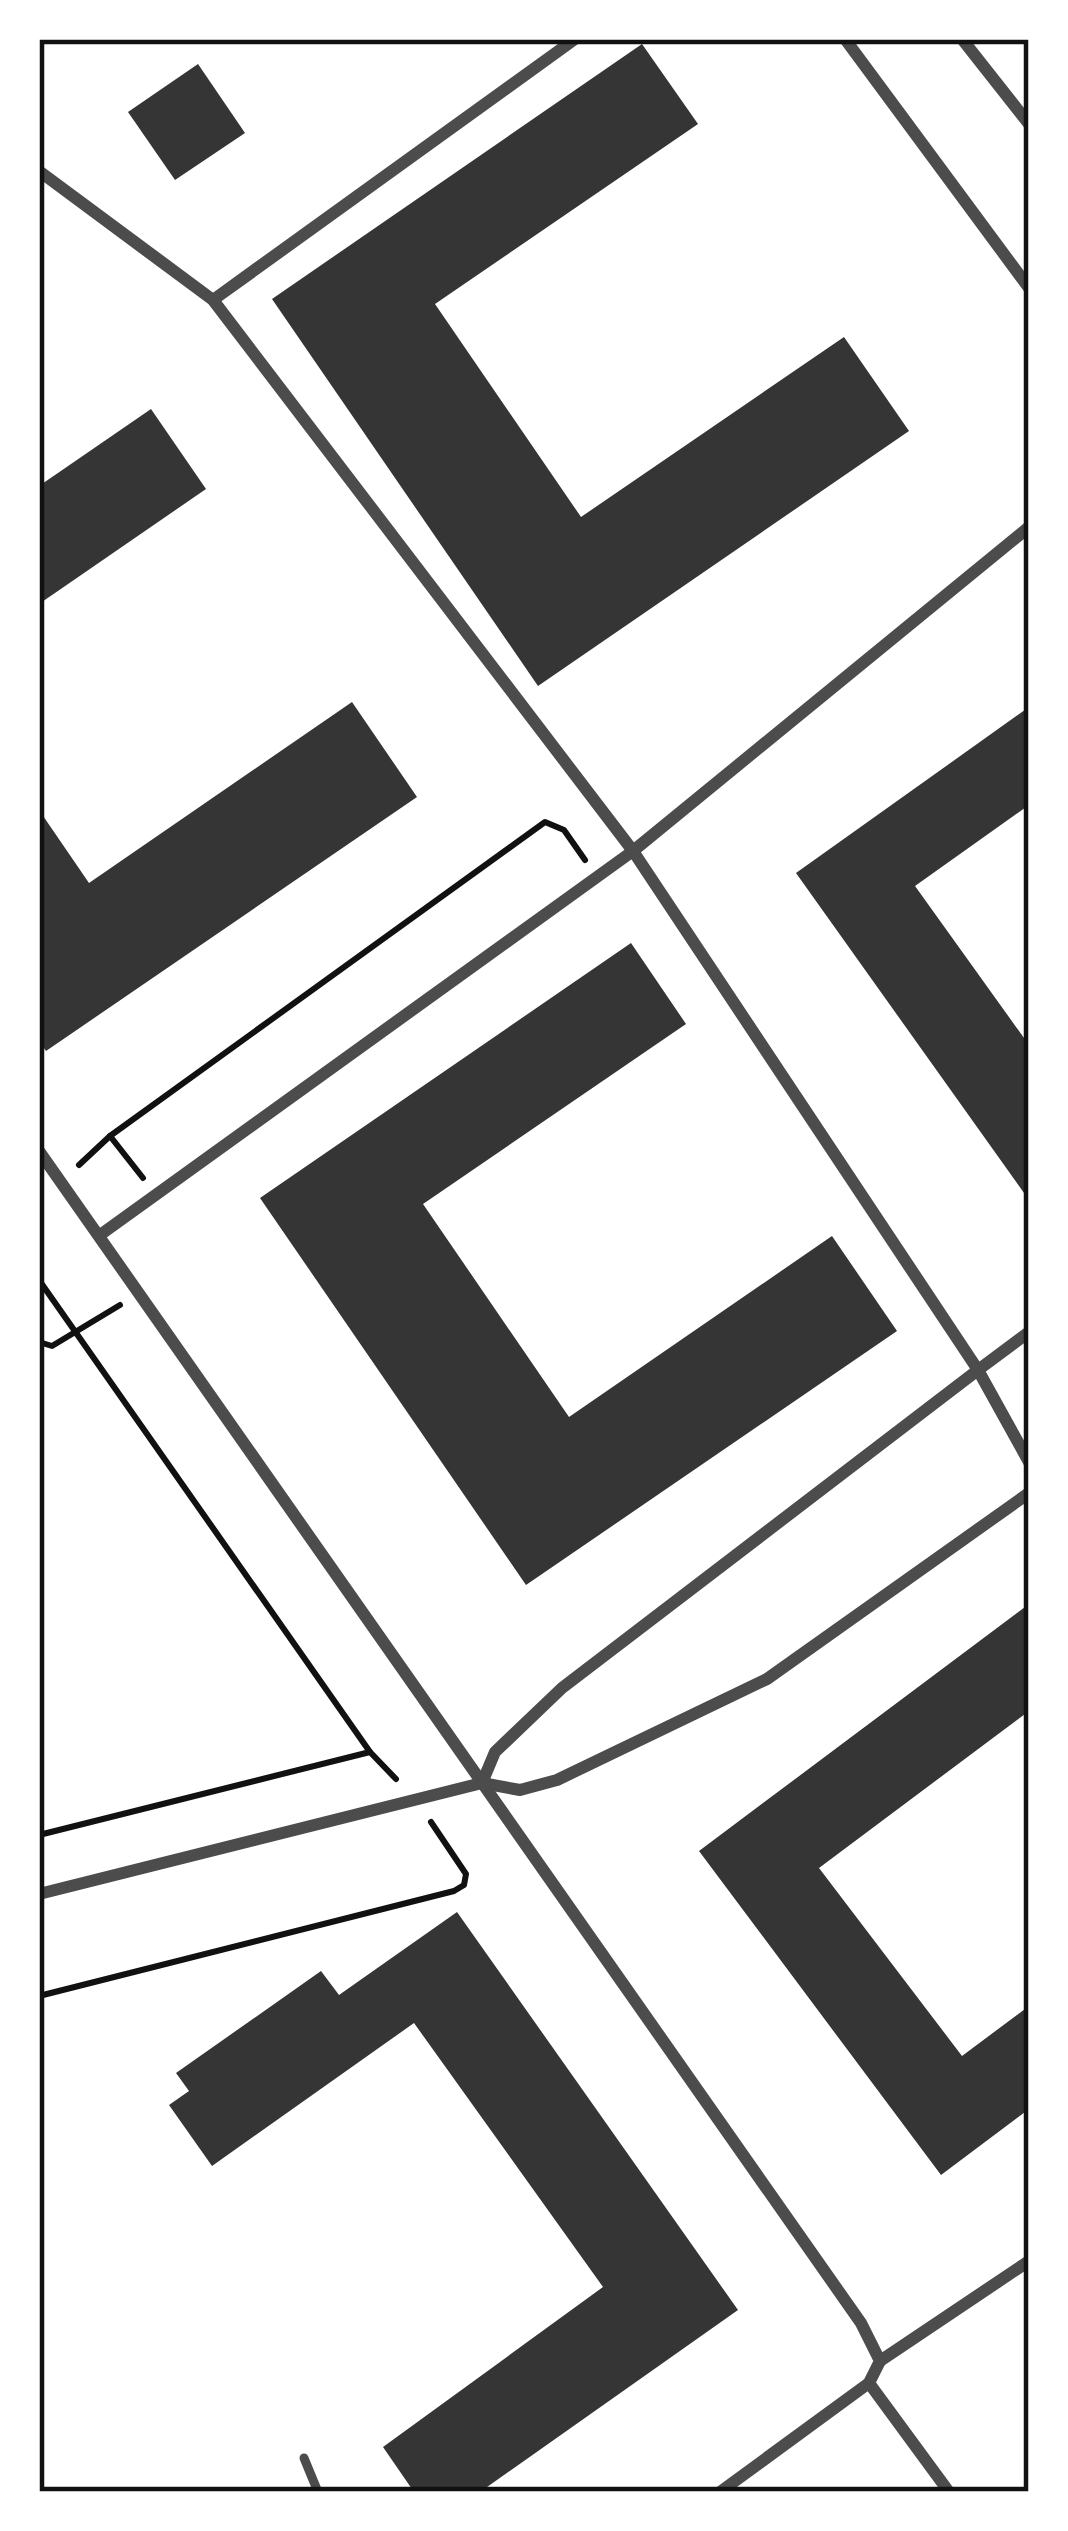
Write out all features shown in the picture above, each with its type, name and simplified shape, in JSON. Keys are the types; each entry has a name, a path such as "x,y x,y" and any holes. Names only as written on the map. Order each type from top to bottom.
{"street":[{"path":"214,300 574,39"},
{"path":"845,39 1029,289"},
{"path":"962,39 1029,124"},
{"path":"39,171 214,300 633,851 978,1370 1029,1462"},
{"path":"100,1235 633,851 1029,527"},
{"path":"39,1151 862,2324 880,2361"},
{"path":"482,1783 495,1752 562,1688 1029,1332"},
{"path":"39,1894 482,1783 520,1790 556,1780 767,1679 1029,1493"},
{"path":"720,2492 869,2384 880,2361 1029,2261"},
{"path":"869,2384 949,2492"}],"lane":[{"path":"304,2458 318,2492"}],"path":[{"path":"156,1195 110,1136 507,849 545,822 564,830 596,878"},
{"path":"39,1280 370,1752 415,1798 466,1874 464,1885 454,1891 39,1996"},
{"path":"39,1342 52,1346 138,1294"},
{"path":"39,1835 370,1752"}],"building":[{"path":"642,44 698,124 435,304 581,517 844,337 909,431 538,686 272,299"},
{"path":"198,64 245,133 175,180 128,112"},
{"path":"151,409 206,489 39,604 39,486"},
{"path":"352,702 417,797 46,1051 39,1041 39,810 89,883"},
{"path":"1029,707 1029,805 915,886 1029,1045 1029,1200 796,873"},
{"path":"631,943 686,1024 423,1204 569,1417 832,1236 897,1331 526,1585 260,1198"},
{"path":"1029,1604 1029,1711 819,1868 962,2056 1029,2006 1029,2109 941,2175 699,1851"},
{"path":"457,1912 738,2310 480,2492 414,2492 383,2447 603,2287 414,2023 212,2166 169,2105 189,2091 176,2073 321,1971 339,1995"}]}
